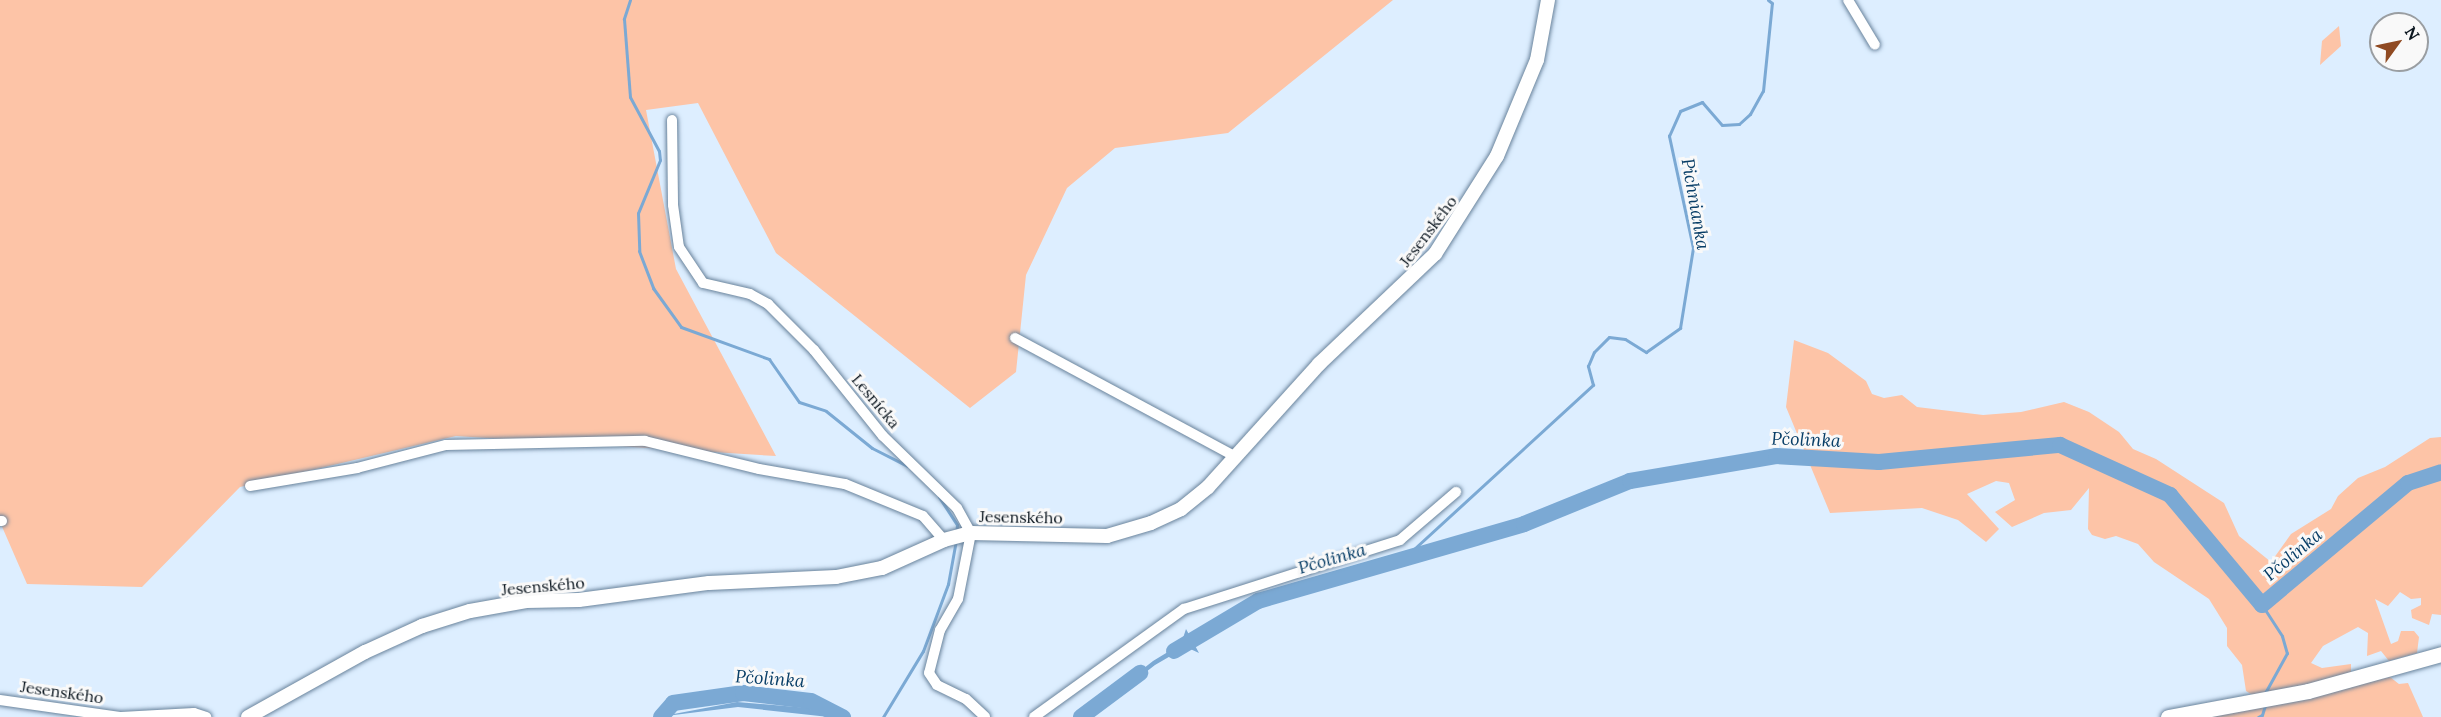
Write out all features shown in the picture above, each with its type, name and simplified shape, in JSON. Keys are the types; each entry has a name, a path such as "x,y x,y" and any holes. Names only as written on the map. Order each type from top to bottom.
{"main road":[{"path":"2168,717 2265,699 2441,654"}],"street":[{"name":"Jesenského","path":"248,717 365,652 422,626 470,610 709,583 836,577 882,568 944,540 971,533 1120,534 1181,508 1208,487 1319,364 1417,275 1461,219 1497,156 1522,100 1537,60 1548,0"},
{"path":"1848,0 1875,45"},
{"name":"Lesnícka","path":"672,120 673,204 679,247 703,283 750,294 768,304 814,350 883,436 957,508 971,533"},
{"path":"1015,338 1234,456"},
{"path":"250,486 357,468 446,445 645,441 759,469 845,484 923,516 944,540"},
{"path":"1034,717 1184,609 1400,540 1456,492"},
{"path":"971,533 958,599 940,630 929,673 937,685 966,699 985,717"},
{"name":"Jesenského","path":"0,700 121,717 194,713 206,717"}],"shaded area":[{"path":"0,0 1393,0 1228,133 1115,148 1067,188 1026,275 1016,372 970,408 776,253 698,103 646,110 676,269 776,456 456,436 240,487 142,587 27,584 0,522"},
{"path":"2339,26 2341,46 2320,65 2322,41"},
{"path":"1794,340 1828,353 1866,381 1872,394 1884,398 1902,395 1917,407 1983,415 2021,412 2064,402 2089,412 2119,432 2133,449 2156,459 2224,503 2239,536 2271,562 2291,534 2331,509 2338,496 2358,478 2385,467 2430,438 2441,437 2441,615 2432,614 2429,625 2412,618 2411,610 2421,605 2421,598 2411,599 2400,592 2388,606 2375,599 2391,644 2398,641 2401,631 2414,631 2419,637 2417,653 2389,661 2381,651 2367,656 2368,633 2358,627 2323,646 2311,663 2322,668 2351,664 2351,672 2329,682 2254,696 2246,691 2242,665 2227,646 2227,628 2209,599 2154,562 2138,544 2116,536 2105,539 2092,535 2088,529 2089,488 2071,510 2044,513 2012,527 1995,512 2015,500 2009,483 1996,481 1967,494 1999,529 1986,542 1958,520 1922,508 1830,513 1786,407"},
{"path":"2390,677 2399,684 2408,683 2423,717 2210,717"}],"water":[{"path":"1186,629 1199,653 1186,647 1155,665 1088,717 1082,717 1153,661 1181,644"},
{"path":"737,702 808,708 829,717 738,707 658,717"}],"waterway":[{"path":"630,0 624,19 630,97 659,151 660,160 638,213 639,251 653,288 681,327 769,359 799,402 826,411 872,448 907,466"},
{"name":"Pichnianka","path":"1403,559 1593,385 1588,366 1594,352 1609,337 1625,339 1646,352 1680,328 1693,248 1669,136 1680,111 1702,102 1722,125 1739,124 1750,114 1763,91 1772,3 1768,0"},
{"name":"Pčolinka","path":"1174,651 1258,601 1524,524 1630,481 1776,456 1879,462 2060,445 2170,495 2262,605 2408,483 2441,472"},
{"path":"939,497 957,525 956,534"},
{"path":"883,717 923,651 948,584 956,540"},
{"path":"2262,605 2282,636 2287,653 2265,693"},
{"name":"Pčolinka","path":"1081,717 1140,673"},
{"name":"Pčolinka","path":"661,717 673,703 743,693 811,701 843,717"},
{"path":"2258,717 2262,715 2266,702"}]}
